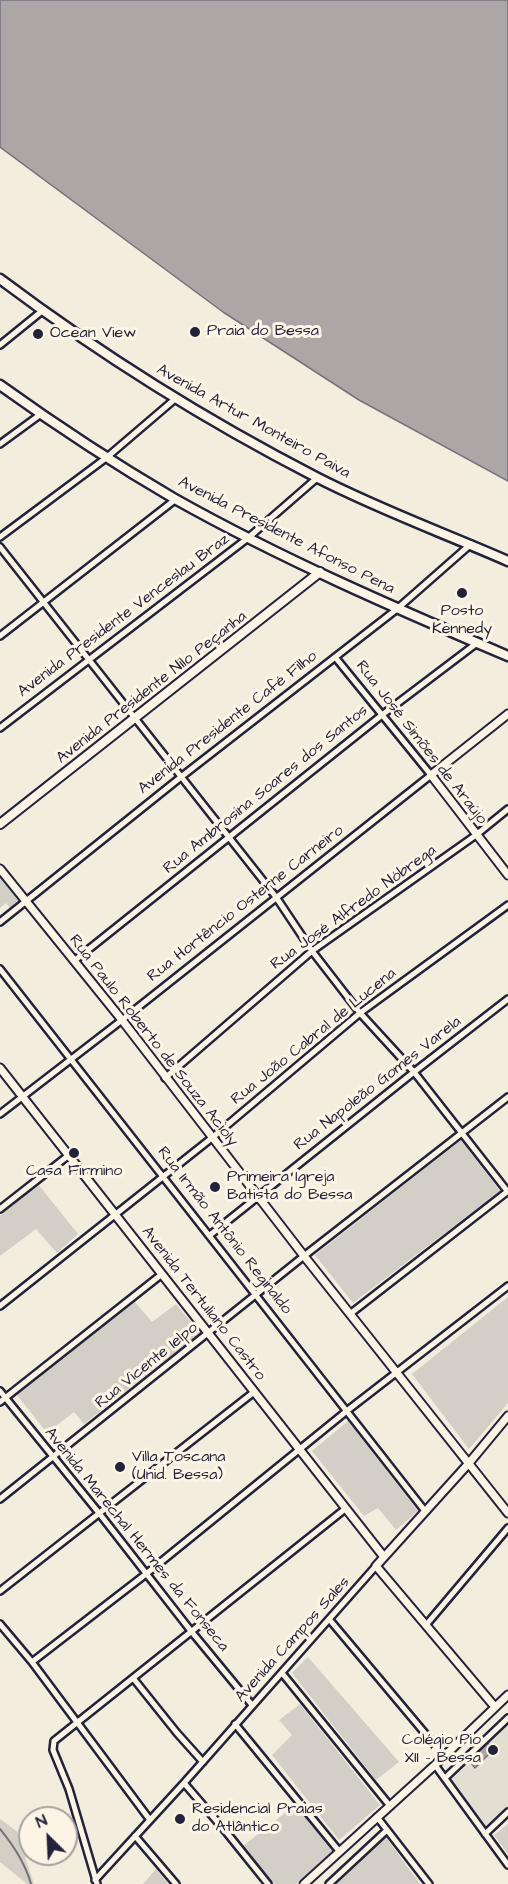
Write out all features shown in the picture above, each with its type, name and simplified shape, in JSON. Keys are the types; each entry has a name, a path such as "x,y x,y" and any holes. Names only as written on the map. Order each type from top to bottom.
{"main road":[{"name":"Avenida Artur Monteiro Paiva","path":"0,279 90,345 175,399 317,478 508,561"},
{"name":"Avenida Presidente Afonso Pena","path":"0,385 106,458 248,538 397,609 508,656"},
{"name":"Avenida Presidente Nilo Peçanha","path":"0,824 320,572"}],"street":[{"path":"0,345 42,311"},
{"path":"0,537 106,458 175,399"},
{"path":"0,444 40,414"},
{"name":"Avenida Presidente Venceslau Braz","path":"0,728 248,538 317,478"},
{"path":"0,636 176,499"},
{"name":"Avenida Presidente Café Filho","path":"0,922 181,777 397,609 471,544"},
{"path":"0,547 276,897 312,951 360,1013 414,1072 508,1192 350,1314"},
{"name":"Rua Ambrosina Soares dos Santos","path":"74,962 382,715 477,643"},
{"name":"Rua José Simões de Araújo","path":"335,657 508,875"},
{"name":"Rua Hortêncio Osterne Carneiro","path":"0,1114 508,714"},
{"name":"Rua José Alfredo Nóbrega","path":"165,1078 312,951 476,835 508,809"},
{"name":"Rua Paulo Roberto de Souza Acioly","path":"0,868 508,1513"},
{"name":"Rua João Cabral de Lucena","path":"0,1306 213,1137 360,1013 508,905"},
{"name":"Rua Irmão Antônio Reginaldo","path":"0,969 425,1511"},
{"name":"Rua Napoleão Gomes Varela","path":"210,1235 508,999"},
{"name":"Avenida Tertuliano Castro","path":"0,1068 384,1557"},
{"name":"Rua Vicente Ielpo","path":"0,1499 508,1096"},
{"path":"0,1209 69,1155"},
{"path":"3,1400 162,1274"},
{"path":"32,1662 146,1574 348,1410 508,1286"},
{"name":"Avenida Marechal Hermes da Fonseca","path":"0,1391 3,1400 99,1513 190,1631 252,1706"},
{"path":"0,1591 254,1392"},
{"name":"Avenida Campos Sales","path":"96,1882 469,1463 508,1416"},
{"path":"96,1882 69,1789 53,1750 54,1741 345,1509"},
{"path":"426,1625 508,1528"},
{"path":"376,1566 495,1707"},
{"path":"329,1619 444,1756"},
{"path":"0,1624 32,1662 150,1820"},
{"path":"282,1673 390,1806"},
{"path":"133,1678 203,1762"},
{"path":"304,1884 508,1695"},
{"path":"445,1778 508,1718"},
{"path":"235,1725 339,1851"},
{"path":"435,1765 508,1865"},
{"path":"184,1783 268,1884"},
{"path":"484,1834 508,1812"},
{"path":"377,1817 429,1884"},
{"path":"329,1884 387,1830"},
{"path":"135,1836 176,1884"}],"shaded area":[{"path":"0,0 508,0 508,481 359,400 223,312 0,147"},
{"path":"0,872 20,899 10,908 6,903 0,908"},
{"path":"461,1140 500,1191 353,1303 315,1255"},
{"path":"38,1184 78,1234 57,1253 36,1229 0,1256 0,1216"},
{"path":"508,1297 508,1403 469,1449 412,1374"},
{"path":"135,1302 152,1322 176,1304 200,1333 84,1424 74,1412 47,1433 17,1395"},
{"path":"348,1421 418,1511 396,1530 378,1508 364,1516 312,1451"},
{"path":"308,1657 399,1762 376,1780 292,1673"},
{"path":"300,1704 380,1805 339,1840 272,1755 292,1735 279,1720"},
{"name":"Colégio Pio XII - Bessa","path":"508,1722 508,1807 486,1827 449,1778"},
{"path":"487,1742 493,1750 475,1768 468,1759"},
{"path":"295,1805 334,1853 296,1884 274,1884 243,1846"},
{"path":"0,1819 18,1832 18,1866 28,1866 34,1884 27,1884 0,1862"},
{"path":"508,1824 508,1854 494,1835"},
{"path":"385,1836 420,1884 333,1884"},
{"path":"156,1869 168,1884 143,1884"}],"waterway":[{"path":"0,1829 26,1869 31,1884"}],"place":[{"name":"Praia do Bessa","path":"195,332"},
{"name":"Ocean View","path":"38,334"},
{"name":"Posto Kennedy","path":"462,593"},
{"name":"Casa Firmino","path":"74,1153"},
{"name":"Primeira Igreja Batista do Bessa","path":"215,1187"},
{"name":"Villa Toscana (Unid. Bessa)","path":"120,1467"},
{"name":"Colégio Pio XII - Bessa","path":"493,1750"},
{"name":"Residencial Praias do Atlântico","path":"180,1819"}]}
